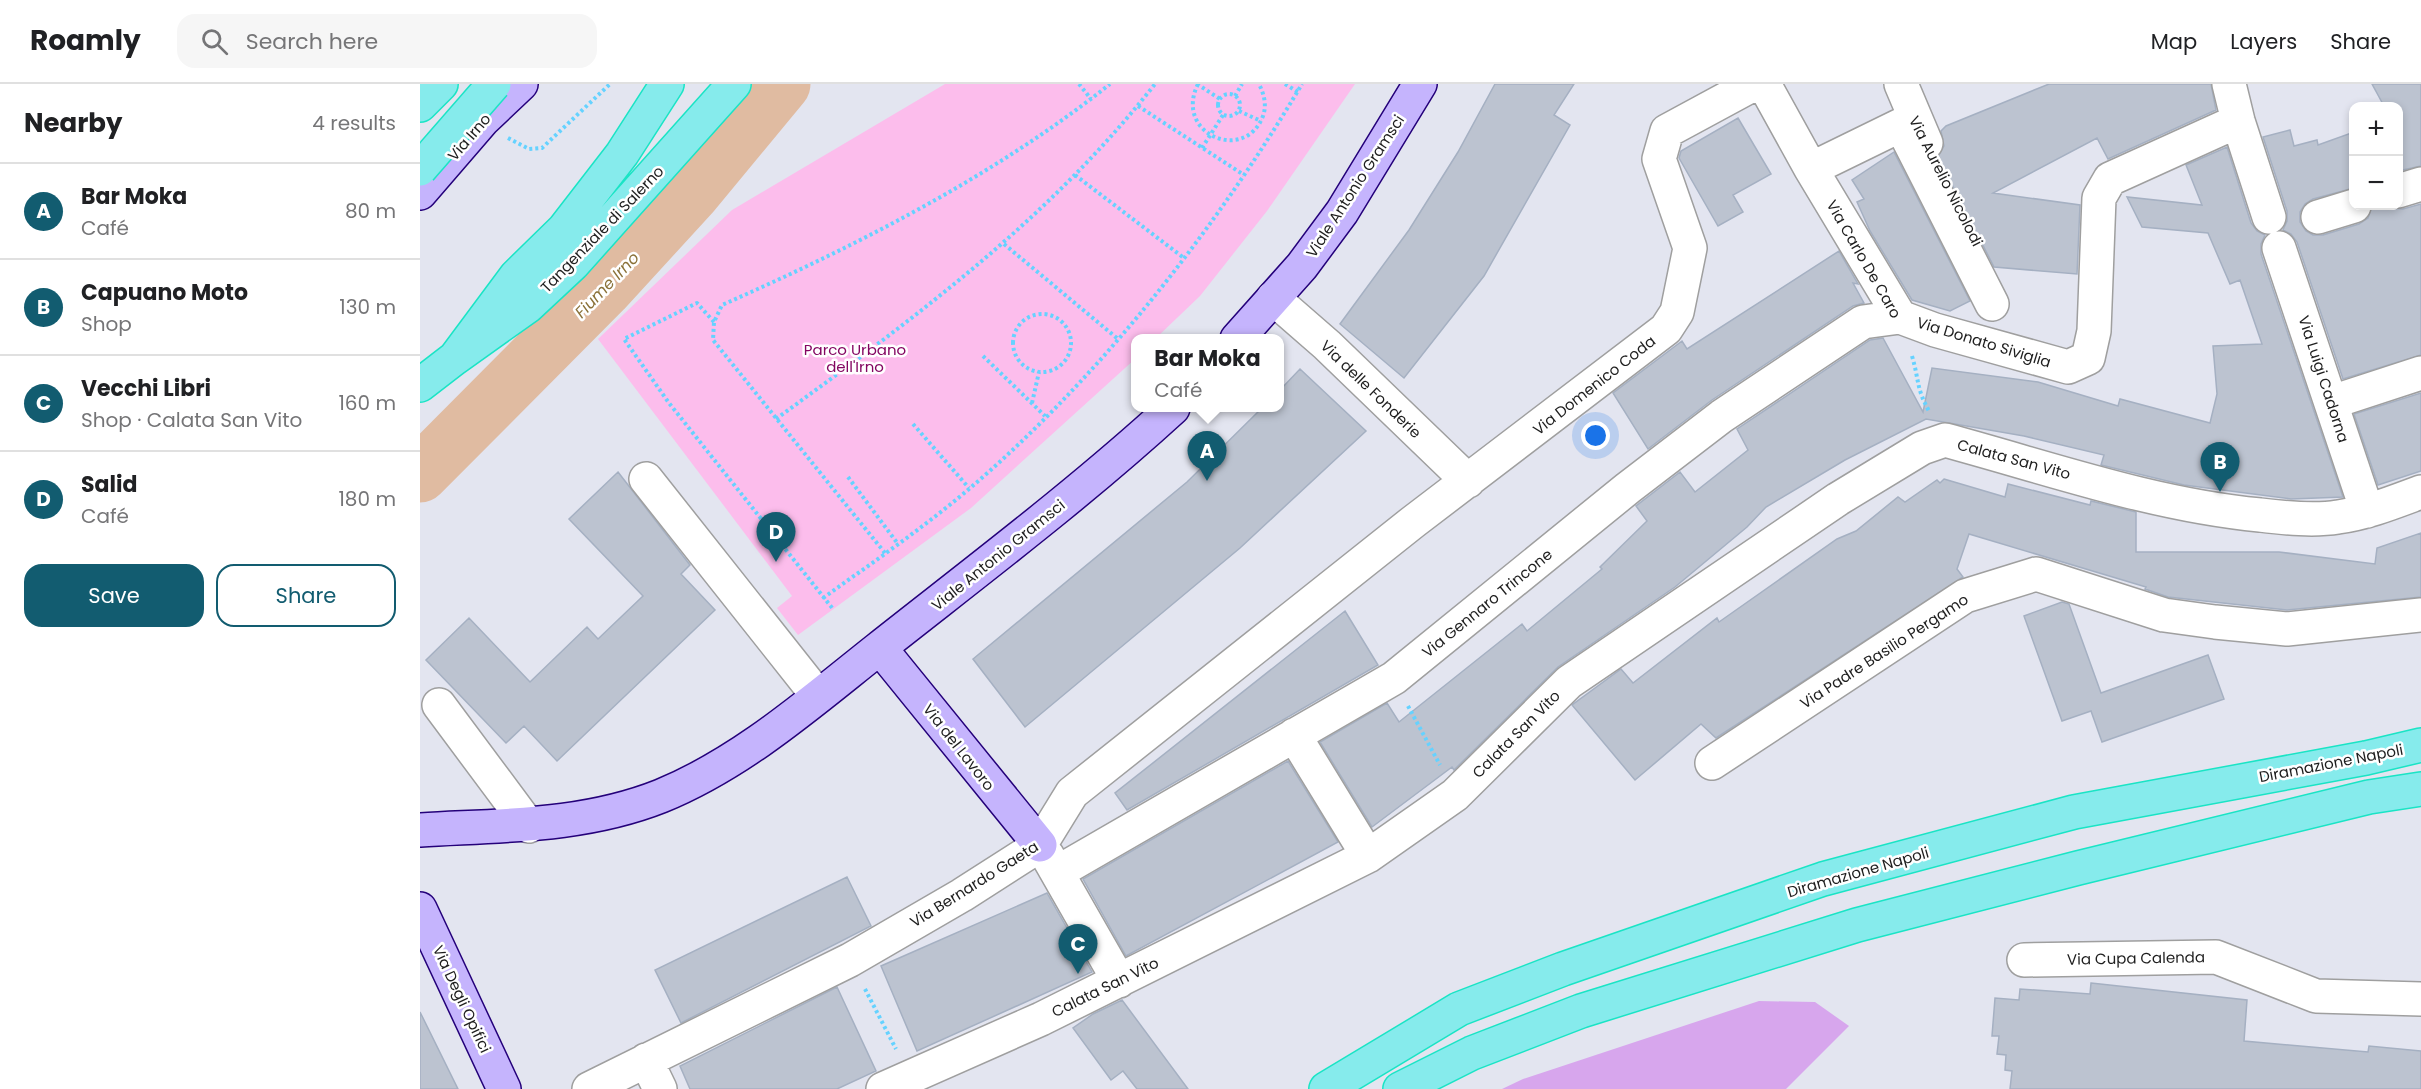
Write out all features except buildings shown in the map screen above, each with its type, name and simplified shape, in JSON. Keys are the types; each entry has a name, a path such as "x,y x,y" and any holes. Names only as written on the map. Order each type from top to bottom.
{"highway":[{"path":"420,105 441,84"},
{"path":"420,169 494,84"},
{"path":"420,385 455,358 516,276 564,229 622,154 667,84"},
{"name":"Tangenziale di Salerno","path":"455,358 528,306 573,264 734,84"},
{"name":"Diramazione Napoli","path":"1326,1089 1459,1009 1563,969 1823,879 2074,812 2366,758 2421,745"},
{"path":"1400,1089 1472,1053 1581,1011 1857,925 2369,797 2421,789"}],"main road":[{"path":"420,96 429,84"},
{"name":"Via Irno","path":"420,193 483,120 521,84"},
{"name":"Viale Antonio Gramsci","path":"1241,334 1302,266 1342,212 1420,84"},
{"name":"Viale Antonio Gramsci","path":"420,830 529,826 603,813 660,796 703,776 736,756 818,696 1033,529 1169,412"},
{"name":"Via del Lavoro","path":"880,648 985,781 1040,845"},
{"name":"Via Degli Opifici","path":"420,909 504,1089"}],"street":[{"name":"Via Domenico Coda","path":"1335,584 1666,329 1677,312 1690,248 1659,159 1667,131 1754,84"},
{"name":"Via Carlo De Caro","path":"1764,84 1811,169 1900,316"},
{"name":"Via Aurelio Nicolodi","path":"1811,169 1901,125 1993,290 1912,115 1901,84"},
{"path":"2229,84 2238,122 2269,217"},
{"name":"Via Donato Siviglia","path":"1900,316 1935,330 2068,368 2088,358 2092,340 2099,198 2110,179 2238,122"},
{"path":"2403,189 2421,184"},
{"path":"2318,217 2349,208"},
{"name":"Via Luigi Cadorna","path":"2279,248 2367,511"},
{"name":"Via delle Fonderie","path":"1273,298 1327,345 1468,481"},
{"name":"Via Gennaro Trincone","path":"1058,872 1394,678 1619,495 1722,416 1863,322 1900,316"},
{"path":"2332,402 2421,373"},
{"name":"Calata San Vito","path":"897,1083 1119,981 1368,856 1455,795 1569,682 1701,590 1873,477 1922,448 1945,440 2145,495 2223,512 2336,518 2367,511 2421,492"},
{"path":"646,478 818,696"},
{"name":"Via Padre Basilio Pergamo","path":"1712,763 1965,596 2036,574 2164,615 2216,622 2287,629 2421,615"},
{"name":"Via Bernardo Gaeta","path":"590,1089 850,960 1040,845 1072,793 1335,584"},
{"path":"439,705 529,826"},
{"path":"1294,735 1368,856"},
{"path":"1040,845 1058,872 1119,981"},
{"name":"Via Cupa Calenda","path":"2024,960 2216,957 2316,996 2421,999"},
{"path":"646,1060 660,1089"}],"path":[{"path":"483,120 516,145 529,149 542,148 610,84"},
{"path":"1079,84 1091,99"},
{"path":"885,553 713,340 714,322 722,304 859,243 950,190 1091,99 1110,84"},
{"path":"776,419 940,298 1004,244 1075,175 1155,84"},
{"path":"1220,99 1197,84 1191,103 1196,122 1210,136 1229,141 1238,139 1255,129 1261,121 1265,100 1258,84"},
{"path":"1235,96 1242,84"},
{"path":"1285,84 1298,92"},
{"path":"823,598 898,544 969,488 1046,416 1118,339 1184,258 1245,175 1302,84"},
{"path":"1223,115 1218,106 1220,99 1229,94 1235,96 1239,101 1239,111"},
{"path":"1138,106 1245,175"},
{"path":"1239,111 1261,121"},
{"path":"1223,115 1234,115 1239,111"},
{"path":"1202,147 1223,115"},
{"path":"1075,175 1184,258"},
{"path":"1004,244 1118,339"},
{"path":"714,322 697,303 624,339 669,403 833,609"},
{"path":"1041,315 1059,320 1070,335 1071,345 1069,354 1057,368 1039,372 1022,364 1013,347 1014,338 1023,321 1041,315"},
{"name":"Via Carlo De Caro","path":"1900,316 1917,374 1917,389 1945,440"},
{"path":"983,356 1046,416"},
{"path":"1032,403 1039,372"},
{"path":"913,424 969,488"},
{"path":"848,477 898,544"},
{"path":"1394,678 1455,795"},
{"path":"850,960 897,1083"}],"shaded area":[{"path":"1759,1001 1815,1002 1849,1026 1786,1089 1502,1089 1523,1079"}],"green space":[{"name":"Parco Urbano dell'Irno","path":"945,84 1355,84 1267,211 1200,296 1160,334 1131,334 1131,363 971,508 798,635 777,608 792,596 598,339 732,210"}],"waterway":[{"name":"Fiume Irno","path":"420,474 604,289 691,194 782,84"}],"place":[{"name":"Bar Moka","path":"1207,481"},
{"name":"Capuano Moto","path":"2220,492"},
{"name":"Salid","path":"776,562"},
{"name":"Vecchi Libri","path":"1078,974"}]}
